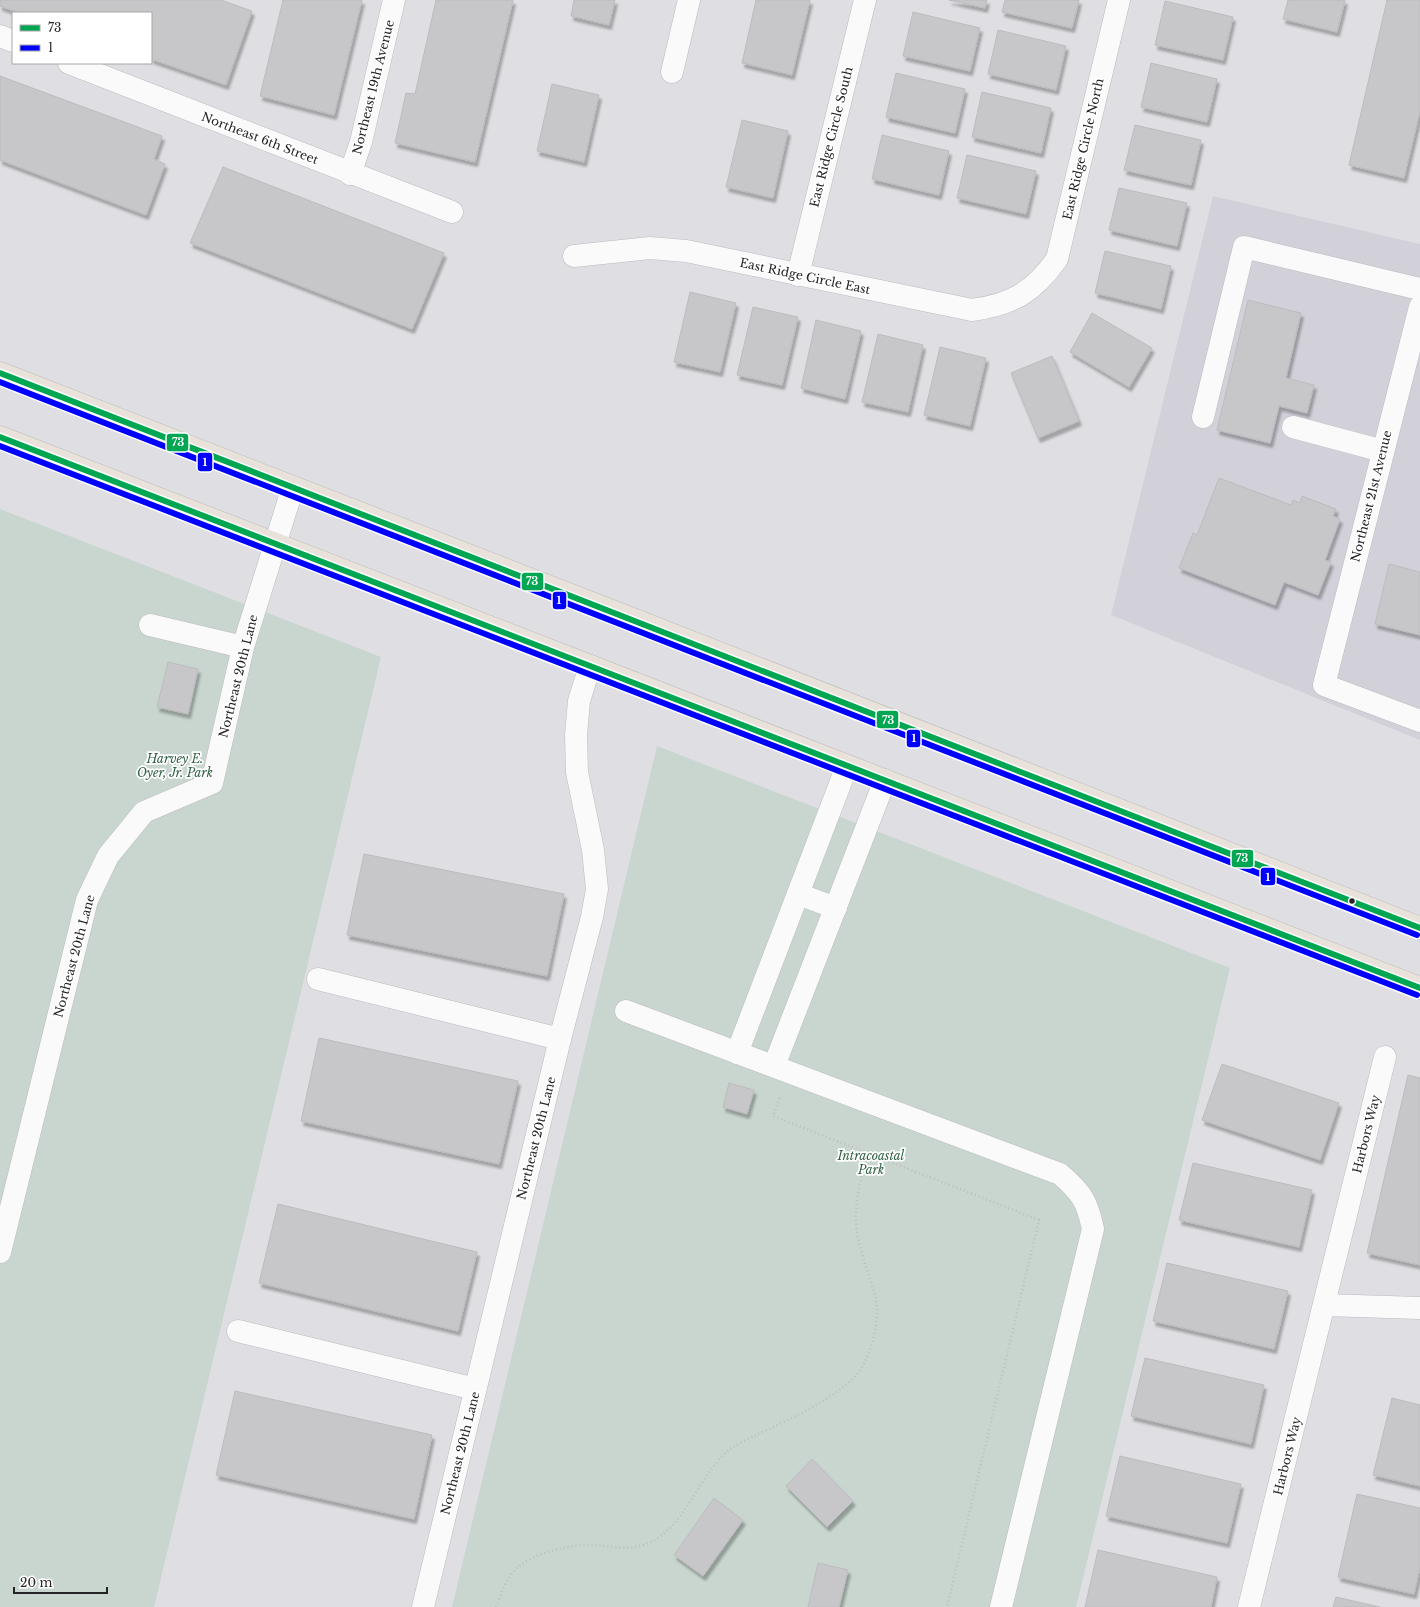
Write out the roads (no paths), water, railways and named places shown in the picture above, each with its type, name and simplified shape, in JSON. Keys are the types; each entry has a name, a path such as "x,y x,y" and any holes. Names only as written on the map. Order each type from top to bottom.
{"main road":[{"path":"0,373 1420,928"},
{"path":"0,437 1420,988"}],"street":[{"name":"Northeast 19th Avenue","path":"350,174 361,142 394,0"},
{"path":"672,72 689,0"},
{"name":"East Ridge Circle South","path":"798,274 865,0"},
{"name":"East Ridge Circle North","path":"1031,288 1046,275 1057,258 1119,0"},
{"path":"0,36 12,41"},
{"name":"Northeast 6th Street","path":"72,64 350,174 452,212"},
{"path":"1203,417 1244,247 1420,289"},
{"name":"East Ridge Circle East","path":"574,256 650,248 686,251 972,310 1010,302 1031,288"},
{"name":"Northeast 21st Avenue","path":"1420,307 1324,685 1420,721"},
{"path":"1293,428 1383,451"},
{"name":"Northeast 20th Lane","path":"0,1252 87,900 108,856 144,812 212,783 243,647 274,543 293,487"},
{"path":"150,625 243,647"},
{"name":"Northeast 20th Lane","path":"423,1607 560,1039 592,918 597,889 593,850 577,772 577,714 590,666"},
{"path":"738,1053 847,766"},
{"path":"774,1066 885,780"},
{"path":"798,894 836,908"},
{"path":"318,979 560,1039"},
{"path":"626,1011 1060,1174 1077,1188 1088,1208 1093,1229 1001,1607"},
{"name":"Harbors Way","path":"1249,1607 1385,1057"},
{"path":"1324,1305 1420,1308"},
{"path":"238,1331 475,1389"}],"park label":[{"name":"Harvey E. Oyer, Jr. Park","path":"175,765"},
{"name":"Intracoastal Park","path":"871,1162"}]}
